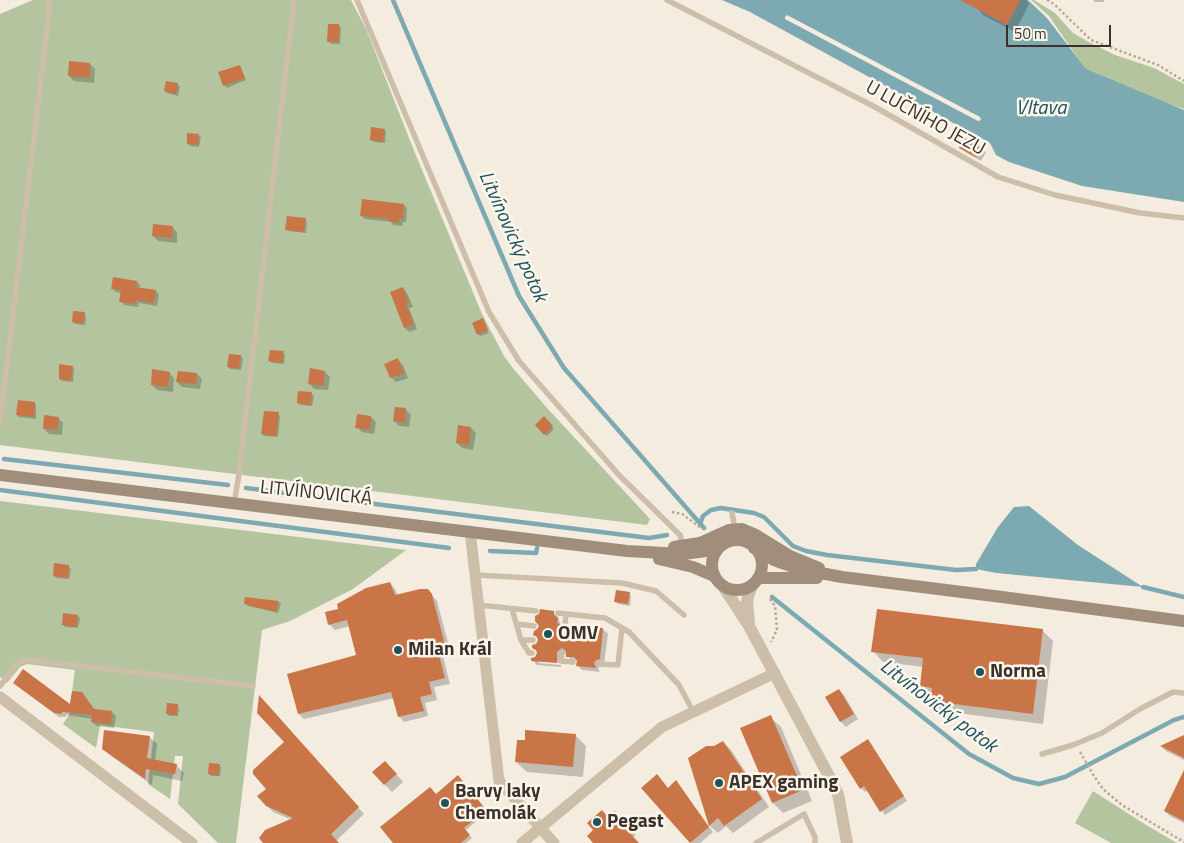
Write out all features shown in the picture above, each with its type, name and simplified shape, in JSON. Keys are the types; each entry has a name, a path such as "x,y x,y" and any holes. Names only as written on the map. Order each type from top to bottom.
{"main road":[{"name":"LITVÍNOVICKÁ","path":"0,475 627,551 683,554 706,551 722,545"},
{"path":"627,551 700,543 723,532 735,529 750,531 790,556 842,578"},
{"path":"842,578 755,581 742,589 736,590 724,586 714,576 712,563 714,556 722,545 728,542 742,541 774,560 799,569 842,578 1002,596 1184,621"},
{"path":"754,548 761,560 761,566 755,581"},
{"name":"LITVÍNOVICKÁ","path":"627,551 692,567 714,576"}],"street":[{"path":"470,531 499,781 554,843"},
{"path":"749,626 747,601 755,581"},
{"path":"724,586 775,673 838,794 847,843"},
{"path":"522,843 600,781 662,727 775,673"},
{"path":"0,697 192,843"}],"lane":[{"path":"0,423 50,4 47,0"},
{"path":"234,504 294,0"},
{"path":"357,0 489,312 519,361 619,475 680,535 683,546"},
{"name":"U LUČNÍHO JEZU","path":"667,0 875,107 998,177 1064,197 1140,213 1184,218"},
{"path":"732,513 735,529"},
{"path":"476,575 622,583 656,591 684,615"},
{"path":"479,605 536,611"},
{"path":"512,609 522,640 529,653 532,653"},
{"path":"558,613 605,618 629,632 680,685 694,713"},
{"path":"565,624 566,614"},
{"path":"517,624 534,626"},
{"path":"600,664 618,665 622,628"},
{"path":"522,640 533,640"},
{"path":"554,655 562,654 561,661 573,662"},
{"path":"0,686 17,664 28,660 253,686"},
{"path":"1042,754 1073,745 1102,733 1140,709 1173,692 1184,693"},
{"path":"756,843 804,814 815,837 815,843"}],"path":[{"path":"1047,0 1054,4 1091,40 1158,65 1184,81"},
{"path":"659,514 670,512 682,514 702,530"},
{"path":"764,654 777,630 775,606 770,599"},
{"path":"1084,760 1103,789 1122,804 1184,842"}],"green space":[{"path":"33,0 351,0 366,29 482,314 504,356 548,409 650,519 647,525 0,445 0,14"},
{"path":"1031,0 1055,13 1073,33 1087,41 1115,55 1154,68 1184,84 1184,109 1130,91 1086,70 1049,16"},
{"path":"0,501 406,550 353,589 290,621 262,630 236,843 218,843 178,804 183,756 175,756 170,799 148,784 154,732 100,725 96,748 63,724 69,715 75,670 27,664 20,667 7,683 0,677"},
{"path":"1093,791 1177,843 1111,843 1075,823"}],"water":[{"name":"Vltava","path":"722,0 1028,0 1047,18 1086,69 1184,110 1184,202 1082,186 1009,162 996,155 990,143 750,12","holes":["787,15 980,117 981,120 978,121 785,19 785,17"]},
{"path":"1029,506 1078,545 1143,587 996,573 976,569 976,564 998,527 1014,507"}],"building":[{"path":"960,0 1020,0 1007,25"},
{"path":"328,24 339,24 339,42 327,42"},
{"path":"69,61 90,63 90,78 68,76"},
{"path":"240,65 245,78 223,86 218,72"},
{"path":"166,81 178,83 176,94 164,91"},
{"path":"371,127 385,129 383,142 370,140"},
{"path":"187,133 199,134 198,145 187,144"},
{"path":"964,137 981,147 976,157 959,148"},
{"path":"362,199 404,204 403,219 399,219 399,223 388,221 389,219 360,216"},
{"path":"287,216 306,218 304,232 285,230"},
{"path":"153,224 173,226 172,238 152,236"},
{"path":"113,277 137,281 136,287 156,290 154,303 136,300 135,304 119,302 121,290 111,289"},
{"path":"403,287 409,302 406,304 414,324 404,328 390,292"},
{"path":"73,311 85,312 83,324 72,322"},
{"path":"483,318 488,330 477,335 472,323"},
{"path":"270,350 284,351 282,363 268,361"},
{"path":"229,354 241,355 239,369 227,367"},
{"path":"398,358 404,373 390,378 384,364"},
{"path":"59,364 73,366 71,381 59,379"},
{"path":"310,368 325,371 323,386 308,384"},
{"path":"152,369 170,372 168,387 151,385"},
{"path":"178,371 197,373 196,384 176,382"},
{"path":"298,391 312,392 311,405 297,403"},
{"path":"18,400 35,402 34,417 16,415"},
{"path":"395,407 406,408 405,423 393,421"},
{"path":"264,411 279,412 276,436 261,434"},
{"path":"357,414 371,416 370,430 355,428"},
{"path":"44,415 59,417 57,430 43,429"},
{"path":"544,416 553,426 544,435 535,425"},
{"path":"458,425 471,427 469,445 456,443"},
{"path":"54,563 69,565 68,578 53,576"},
{"name":"Milan Král","path":"390,582 395,595 420,589 428,589 432,594 446,649 438,651 445,678 429,682 432,694 420,697 424,711 398,717 391,692 298,714 287,674 356,655 347,620 328,625 325,612 338,609 337,604 366,588"},
{"path":"616,590 630,592 628,604 614,602"},
{"path":"245,597 279,601 276,612 244,604"},
{"path":"540,609 554,611 554,615 558,618 557,623 564,629 570,625 603,628 600,659 594,663 596,668 576,666 577,660 574,657 566,657 566,651 562,648 557,652 557,663 531,661 531,658 535,657 537,653 532,648 532,645 536,644 538,640 533,635 539,626 535,621 535,616 539,614"},
{"name":"Norma","path":"877,609 1043,629 1033,714 930,701 932,688 920,686 923,658 871,652"},
{"path":"63,613 78,615 76,627 62,625"},
{"path":"23,669 70,704 72,691 82,692 94,709 112,711 111,724 91,722 92,715 54,713 13,683"},
{"path":"839,689 854,714 840,722 825,697"},
{"path":"259,695 359,807 331,834 339,843 263,843 259,838 265,830 293,818 266,806 257,796 266,789 253,774 253,770 284,742 257,713"},
{"path":"167,703 178,704 177,715 166,714"},
{"path":"771,715 803,790 772,803 740,728"},
{"path":"104,730 150,736 147,758 177,764 175,774 146,769 145,779 102,749"},
{"path":"525,730 576,734 573,767 515,762 517,740 525,740"},
{"path":"1184,735 1184,758 1160,746"},
{"path":"868,739 904,796 880,812 864,786 860,789 840,757"},
{"name":"APEX gaming","path":"723,741 762,799 724,826 718,818 709,826 688,758 706,746 714,746"},
{"path":"385,761 397,774 384,785 372,772"},
{"path":"209,763 220,764 218,775 208,774"},
{"path":"1184,770 1184,821 1164,811"},
{"path":"657,774 668,788 676,780 709,827 690,843 641,788"},
{"name":"Barvy laky Chemolák","path":"458,775 468,788 470,786 486,810 464,828 470,835 461,843 393,843 380,827 430,787 436,794"},
{"path":"602,810 608,817 615,811 628,825 625,828 639,843 593,843 587,836 593,830 587,823"}],"waterway":[{"name":"Litvínovický potok","path":"393,0 519,296 564,368 704,528"},
{"path":"4,459 228,485"},
{"path":"246,488 649,538 667,535"},
{"path":"0,490 449,548"},
{"path":"700,524 703,516 711,510 721,508 754,513 764,517 793,546 806,551 956,570 976,569"},
{"path":"490,551 536,553 537,548"},
{"path":"1143,587 1184,597"},
{"name":"Litvínovický potok","path":"772,597 969,754 1013,778 1039,784 1065,777 1174,720 1184,717"}],"place":[{"name":"OMV","path":"548,634"},
{"name":"Milan Král","path":"398,650"},
{"name":"Norma","path":"980,672"},
{"name":"APEX gaming","path":"719,783"},
{"name":"Barvy laky Chemolák","path":"445,803"},
{"name":"Pegast","path":"597,822"}]}
